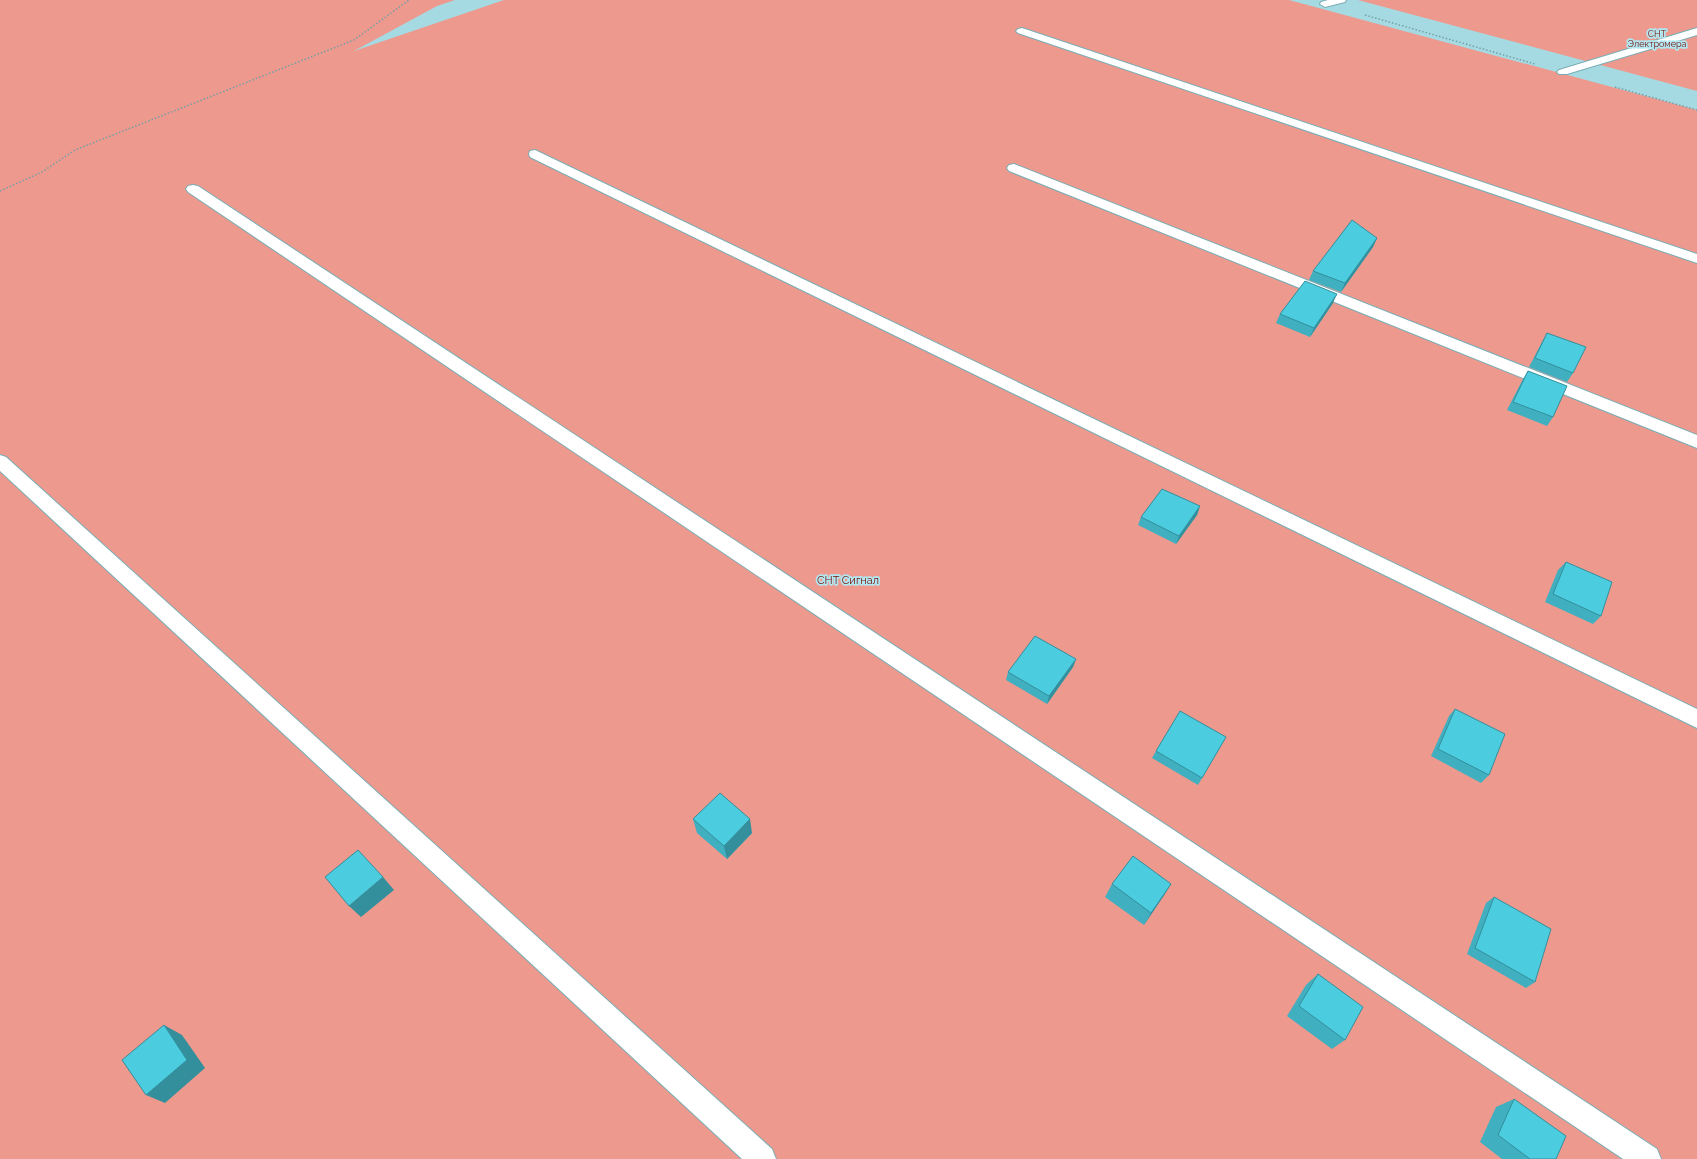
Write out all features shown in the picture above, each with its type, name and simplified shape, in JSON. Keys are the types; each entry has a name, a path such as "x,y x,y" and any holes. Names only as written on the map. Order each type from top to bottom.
{"lane":[{"path":"1325,4 1341,0"},
{"path":"1022,31 1697,259"},
{"path":"1563,72 1697,31"},
{"path":"535,154 1697,719"},
{"path":"1014,168 1697,442"},
{"path":"192,189 1647,1159"},
{"path":"0,461 762,1159"}],"path":[{"path":"0,192 42,172 75,150 354,40 409,0"},
{"path":"1325,4 1563,72"},
{"path":"1615,87 1697,110"}],"green space":[{"name":"СНТ Сигнал","path":"0,0 455,0 437,6 354,51 504,0 1289,0 1697,110 1697,1159 0,1159"},
{"name":"СНТ Электромера","path":"1358,0 1697,0 1697,91"}],"building":[{"path":"1352,220 1377,238 1345,283 1313,271"},
{"path":"1305,281 1337,294 1314,328 1280,314"},
{"path":"1547,333 1586,347 1573,373 1535,358"},
{"path":"1528,371 1567,386 1553,417 1513,402"},
{"path":"1162,489 1200,506 1179,536 1141,517"},
{"path":"1566,562 1612,582 1601,616 1553,594"},
{"path":"1035,636 1076,659 1049,696 1008,672"},
{"path":"1455,709 1505,734 1489,775 1438,749"},
{"path":"1180,711 1226,737 1202,778 1156,751"},
{"path":"720,793 750,819 724,846 693,819"},
{"path":"358,850 383,877 349,906 325,877"},
{"path":"1133,856 1171,884 1151,913 1112,884"},
{"path":"1494,897 1551,929 1535,982 1475,948"},
{"path":"1318,974 1363,1007 1345,1040 1299,1006"},
{"path":"164,1025 187,1060 146,1095 122,1060"},
{"path":"1514,1099 1566,1136 1556,1159 1530,1159 1498,1135"}]}
